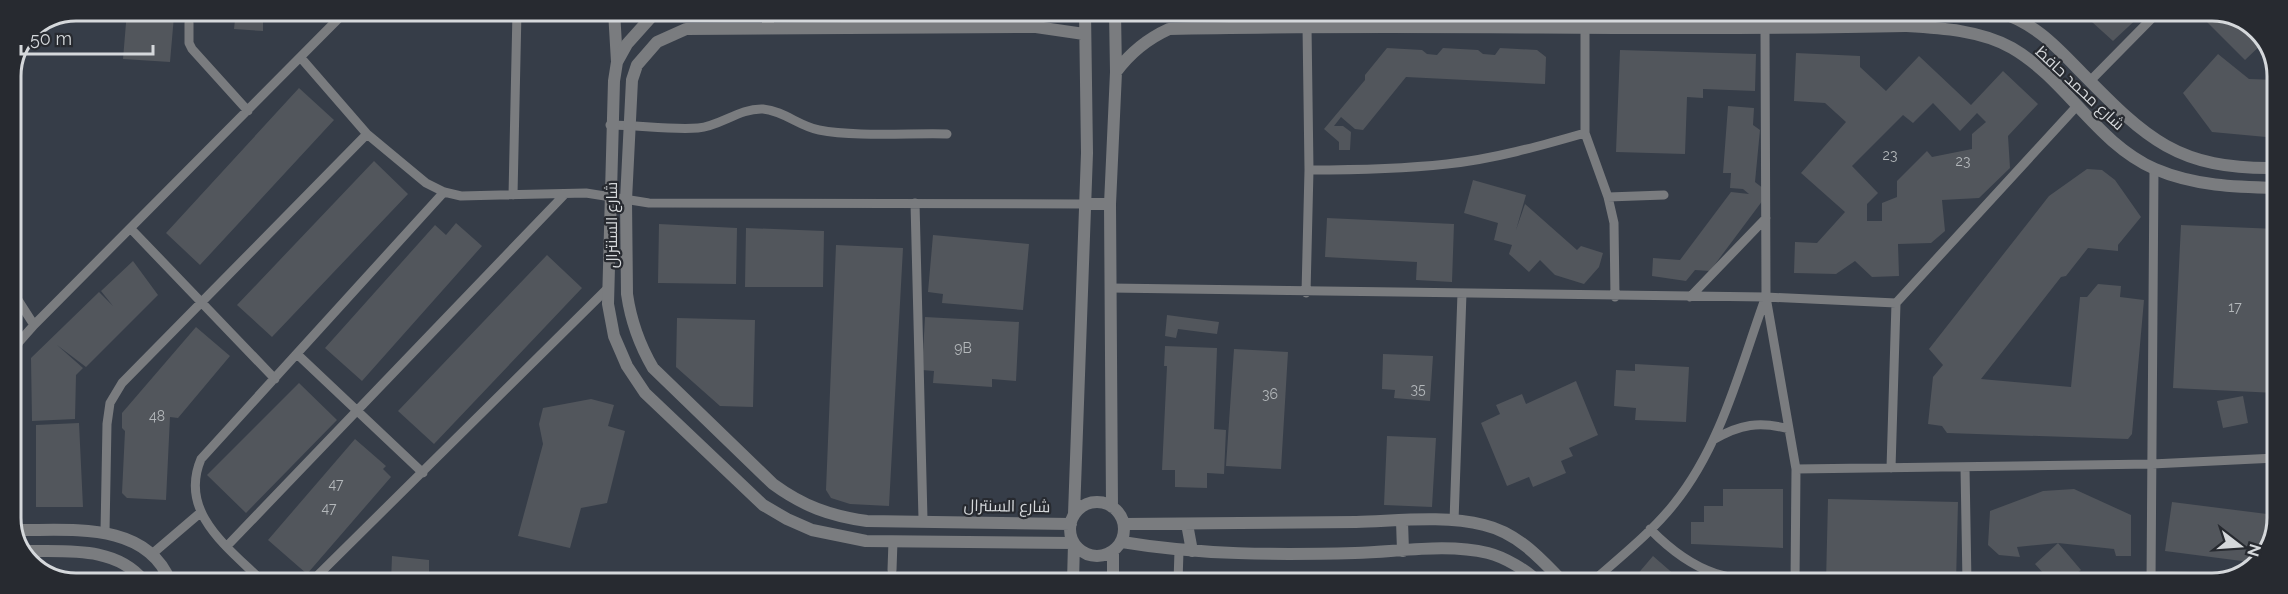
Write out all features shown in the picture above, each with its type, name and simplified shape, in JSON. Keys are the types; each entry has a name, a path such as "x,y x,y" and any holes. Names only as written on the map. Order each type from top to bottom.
{"street":[{"path":"615,21 617,62"},
{"name":"شارع السنترال","path":"647,21 627,44 617,62 610,125 608,288 608,304 614,336 627,366 645,393 763,505 812,530 848,538 893,541 1074,543"},
{"path":"768,21 768,28"},
{"path":"1073,573 1073,519 1087,153 1085,21"},
{"path":"1112,507 1110,204 1116,72 1115,21"},
{"path":"1585,21 1585,29"},
{"name":"شارع محمد حافظ","path":"2022,21 2048,38 2137,127 2155,141 2185,157 2219,166 2267,168"},
{"name":"شارع محمد حافظ","path":"1116,72 1126,58 1152,36 1169,29 1307,26 1585,29 1905,26 1941,28 1977,35 2012,48 2040,70 2104,135 2154,168 2182,179 2212,186 2267,188"},
{"name":"شارع السنترال","path":"1073,519 994,523 923,519 867,521 842,518 817,511 794,499 774,484 653,368 640,345 631,321 627,294 628,125 632,80 637,65 657,42 686,29 1036,27 1084,34"},
{"path":"1084,204 1110,204"},
{"path":"1073,519 1086,504 1094,502 1112,507 1120,515 1124,524 1122,542 1113,552 1093,556 1079,550 1074,543"},
{"path":"1402,521 1403,551"},
{"path":"1124,524 1454,521 1484,525 1513,536 1537,555 1554,573"},
{"path":"994,523 994,542"},
{"path":"1187,524 1192,551"},
{"path":"22,530 105,532 138,543 152,554 166,573"},
{"path":"1122,542 1179,551 1305,554 1452,549 1489,553 1525,573"},
{"path":"33,552 105,555 122,561 135,573"},
{"path":"1113,552 1113,573"}],"lane":[{"path":"21,340 336,21"},
{"path":"513,195 517,21"},
{"path":"2090,81 2149,21"},
{"path":"189,23 189,43 192,49 248,111"},
{"path":"1306,293 1309,170 1307,26"},
{"path":"1585,29 1585,133 1608,197 1614,223 1615,297"},
{"path":"1765,29 1766,297 1796,469 1795,573"},
{"path":"301,58 367,134 426,183 444,192 461,196 586,193 649,203 1084,204"},
{"path":"1891,468 1896,303 2076,107"},
{"path":"610,125 697,128 714,125 746,111 763,109 780,112 806,126 829,131 947,134"},
{"path":"1309,170 1379,170 1449,164 1518,152 1585,133"},
{"path":"105,532 107,424 110,403 122,383 367,134"},
{"path":"2151,573 2154,168"},
{"path":"254,573 227,546 200,513 194,487 195,474 201,459 444,192"},
{"path":"227,546 565,194"},
{"path":"1608,197 1664,195"},
{"path":"915,203 923,519"},
{"path":"1690,297 1766,218"},
{"path":"132,230 275,379"},
{"path":"321,573 608,288"},
{"path":"1110,288 1306,293 1766,297 1896,303"},
{"path":"1454,521 1462,293"},
{"path":"1602,573 1674,505 1696,474 1713,440 1766,297"},
{"path":"21,305 34,325"},
{"path":"297,354 423,473"},
{"path":"1713,440 1731,429 1750,424 1770,424 1789,429"},
{"path":"1796,469 2152,465 2267,459"},
{"path":"1965,467 1967,573"},
{"path":"152,554 200,513"},
{"path":"1650,529 1673,552 1700,569 1712,573"},
{"path":"892,570 893,541"},
{"path":"1178,573 1179,551"}],"shaded area":[{"path":"65,22 2223,22 2239,28 2253,40 2263,55 2267,73 2266,529 2263,539 2251,557 2239,566 2219,573 65,572 49,566 35,554 25,539 21,521 21,76 25,55 37,37 55,25"}],"building":[{"path":"126,21 174,21 170,62 123,59"},
{"path":"235,21 263,21 263,31 234,29"},
{"path":"2091,21 2134,21 2113,41"},
{"path":"2207,22 2223,22 2239,28 2259,47 2245,60"},
{"path":"1387,48 1422,50 1427,54 1437,55 1443,48 1478,50 1483,54 1495,55 1500,48 1537,50 1546,57 1545,84 1406,77 1363,130 1355,129 1341,117 1334,126 1343,126 1351,132 1350,150 1339,150 1339,142 1324,129 1365,80 1365,75"},
{"path":"1620,50 1756,54 1755,91 1703,89 1703,98 1687,97 1685,154 1616,152"},
{"path":"1796,53 1860,56 1860,67 1886,91 1919,56 1971,105 2003,71 2038,104 2008,136 2010,168 1979,198 1942,200 1945,231 1931,243 1898,244 1899,276 1872,277 1855,261 1836,274 1794,273 1795,242 1817,243 1845,212 1801,173 1846,122 1825,103 1794,101","holes":["1933,103 1960,131 1977,113 1986,122 1972,134 1972,149 1932,157 1927,151 1897,181 1897,197 1882,203 1882,221 1867,221 1867,204 1878,193 1852,166 1903,115 1913,123"]},
{"path":"2218,54 2249,79 2267,80 2267,137 2212,132 2183,93"},
{"path":"299,88 334,120 200,265 166,233"},
{"path":"1728,106 1754,108 1753,125 1760,130 1755,182 1764,189 1763,200 1710,271 1695,270 1686,281 1652,276 1653,258 1680,260 1731,192 1749,194 1743,189 1730,188 1731,173 1723,173"},
{"path":"374,161 408,194 272,337 237,305"},
{"path":"2087,169 2102,170 2115,180 2141,217 2118,245 2118,251 2088,248 2066,276 2061,277 1981,379 2071,387 2080,297 2087,297 2098,284 2121,286 2120,297 2144,300 2132,434 2128,439 1947,433 1942,426 1928,424 1933,377 1943,365 1929,349 2049,196"},
{"path":"1473,180 1526,195 1516,230 1525,204 1577,250 1581,246 1603,253 1599,267 1584,284 1555,275 1540,260 1529,272 1509,254 1512,245 1494,240 1498,223 1464,213"},
{"path":"1327,218 1454,224 1452,282 1416,280 1417,262 1325,257"},
{"path":"456,223 482,246 362,381 325,348 435,225 446,235"},
{"path":"659,224 737,228 736,284 658,283"},
{"path":"2181,225 2267,229 2267,393 2173,388"},
{"path":"746,228 824,231 823,287 745,287"},
{"path":"933,235 1029,244 1023,310 942,303 943,294 928,292"},
{"path":"836,245 903,248 889,506 850,504 831,498 826,490"},
{"path":"547,255 582,288 434,444 398,411"},
{"path":"133,261 158,295 86,367 57,345 83,368 76,375 75,419 32,421 31,358 99,292 113,306 101,291"},
{"path":"1167,315 1219,322 1217,334 1178,329 1176,338 1165,336"},
{"path":"925,317 1019,322 1016,381 992,379 992,387 933,383 934,371 922,370"},
{"path":"677,318 755,320 753,407 720,406 676,367"},
{"path":"196,327 230,356 178,418 170,417 166,500 127,498 122,493 125,431 122,428 122,413"},
{"path":"1165,346 1217,348 1214,429 1226,430 1224,474 1207,473 1207,488 1175,487 1175,470 1162,470 1167,366 1164,366"},
{"path":"1234,349 1288,352 1281,469 1226,466"},
{"path":"1383,354 1433,356 1430,401 1394,398 1395,390 1382,389"},
{"path":"1635,364 1689,367 1686,422 1635,420 1636,408 1614,406 1616,370 1635,371"},
{"path":"1576,381 1598,435 1569,448 1573,456 1561,461 1566,473 1533,487 1529,477 1507,486 1481,423 1500,414 1496,405 1522,394 1526,404"},
{"path":"299,383 337,420 246,513 207,475"},
{"path":"2243,396 2248,423 2223,428 2217,401"},
{"path":"591,399 614,405 608,426 625,431 607,503 581,508 570,548 518,536 543,444 539,424 543,408"},
{"path":"79,423 83,507 36,507 36,425"},
{"path":"1387,436 1436,438 1432,507 1384,505"},
{"path":"355,439 386,466 383,469 391,477 308,573 268,540"},
{"path":"1723,489 1783,489 1783,548 1691,544 1691,522 1704,522 1704,506 1723,506"},
{"path":"2074,489 2131,515 2131,556 2116,556 2114,549 2058,543 2017,547 2020,557 1999,555 1988,545 1990,511 2043,491"},
{"path":"1828,499 1958,502 1956,573 1826,573"},
{"path":"2172,502 2267,514 2263,539 2246,562 2165,551"},
{"path":"2058,543 2081,570 2077,573 2043,573 2035,564"},
{"path":"392,556 429,560 429,573 391,573"},
{"path":"1653,556 1673,573 1639,573"}]}
